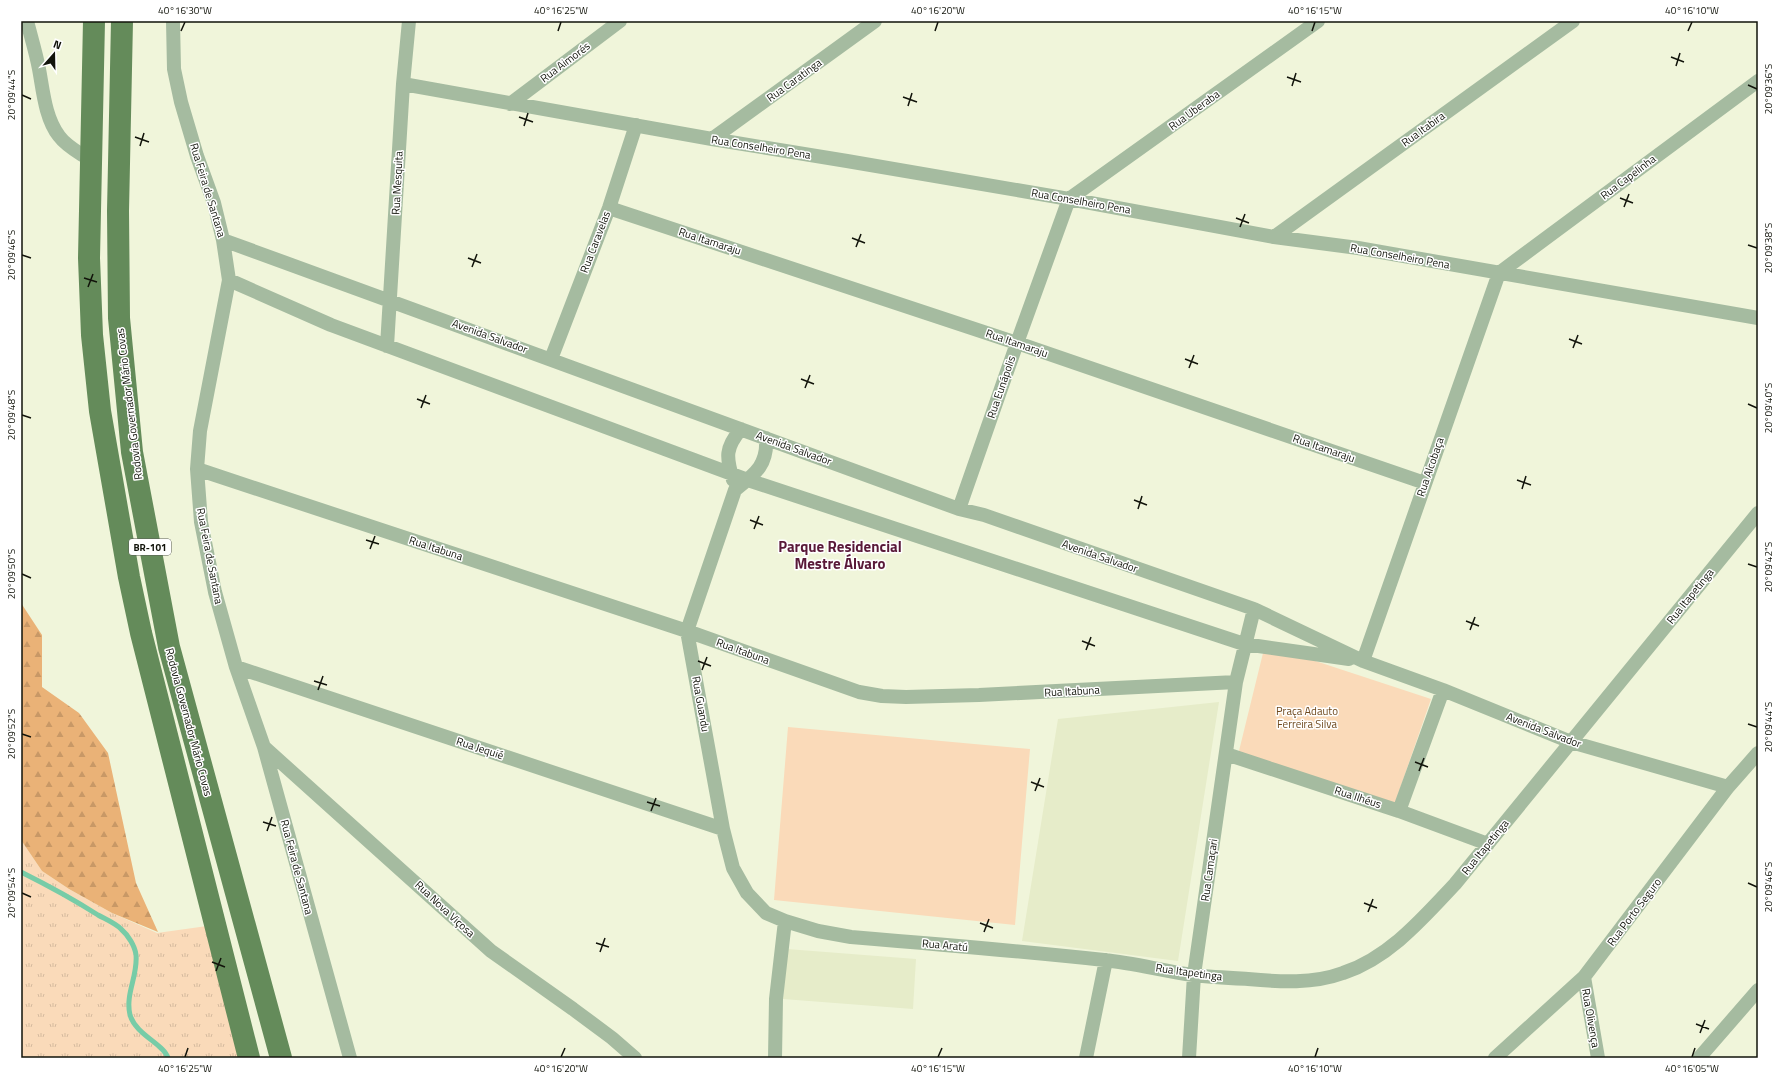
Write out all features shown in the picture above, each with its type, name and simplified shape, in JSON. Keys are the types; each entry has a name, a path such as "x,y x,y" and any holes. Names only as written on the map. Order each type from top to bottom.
{"main road":[{"name":"BR-101","path":"94,21 89,258 92,335 100,411 120,531 141,632 249,1058"},
{"name":"Rodovia Governador Mário Covas","path":"122,21 118,211 119,318 132,452 169,647 281,1058"}],"street":[{"path":"27,21 47,110 52,124 58,136 67,145 90,160"},
{"name":"Rua Feira de Santana","path":"173,21 174,69 197,156 214,203 223,240 229,280 200,431 197,469 201,522 216,592 236,667 264,747 350,1058"},
{"name":"Rua Mesquita","path":"387,346 391,302 403,84 409,21"},
{"name":"Rua Aimorés","path":"510,104 620,21"},
{"name":"Rua Caratinga","path":"712,140 875,21"},
{"name":"Rua Uberaba","path":"1069,198 1318,21"},
{"name":"Rua Itabira","path":"1274,237 1573,21"},
{"name":"Rua Capelinha","path":"1499,273 1758,82"},
{"name":"Rua Conselheiro Pena","path":"403,84 636,125 712,140 1069,198 1274,237 1358,248 1758,318"},
{"name":"Rua Caravelas","path":"551,359 609,208 636,125"},
{"name":"Rua Eunápolis","path":"959,509 1016,343 1069,198"},
{"name":"Rua Itamaraju","path":"609,208 1016,343 1425,483"},
{"name":"Avenida Salvador","path":"223,240 959,509 984,515 1254,609 1363,662 1442,690 1570,742 1728,787"},
{"name":"Rua Alcobaça","path":"1363,662 1499,273"},
{"name":"Avenida Salvador","path":"229,280 332,325 748,480 1244,644 1363,662"},
{"path":"741,429 734,438 727,454 735,490 758,470 766,455 766,438"},
{"name":"Rua Itabuna","path":"197,469 687,631 830,683 860,692 882,696 979,695 1236,682"},
{"name":"Rua Guandu","path":"723,829 687,631 735,490"},
{"name":"Rua Itapetinga","path":"1106,960 1194,975 1290,982 1319,980 1343,974 1362,966 1386,951 1424,918 1455,884 1758,512"},
{"path":"1236,682 1244,644 1254,609"},
{"name":"Rua Jequié","path":"236,667 723,829"},
{"name":"Rua Camaçari","path":"1189,1058 1194,975 1236,682"},
{"path":"1399,811 1442,690"},
{"name":"Rua Nova Viçosa","path":"264,747 491,951 573,1008 635,1058"},
{"name":"Rua Porto Seguro","path":"1495,1058 1584,977 1728,787 1758,753"},
{"name":"Rua Ilhéus","path":"1226,754 1399,811 1488,844"},
{"name":"Rua Aratú","path":"723,829 733,868 747,893 766,913 785,921 818,931 851,937 1106,960"},
{"path":"775,1058 776,999 785,921"},
{"path":"1086,1058 1106,960"},
{"name":"Rua Olivença","path":"1584,977 1598,1058"},
{"path":"1699,1058 1758,990"}],"shaded area":[{"path":"1219,702 1178,961 1022,941 1058,719"},
{"path":"787,949 916,959 913,1009 783,999"}],"green space":[{"path":"21,603 42,635 42,687 79,713 108,753 136,883 158,932 112,913 69,889 42,871 21,840"},
{"name":"Praça Adauto Ferreira Silva","path":"1264,649 1282,650 1431,699 1394,806 1238,755"},
{"path":"788,727 1030,749 1015,925 774,900"},
{"path":"21,840 42,871 69,889 112,913 157,933 207,926 243,1058 21,1058"}],"waterway":[{"path":"21,872 60,892 113,923 126,934 133,944 136,955 135,970 129,1000 130,1015 138,1028 161,1048 168,1058"}],"district":[{"name":"Parque Residencial Mestre Álvaro","path":"840,556"}]}
